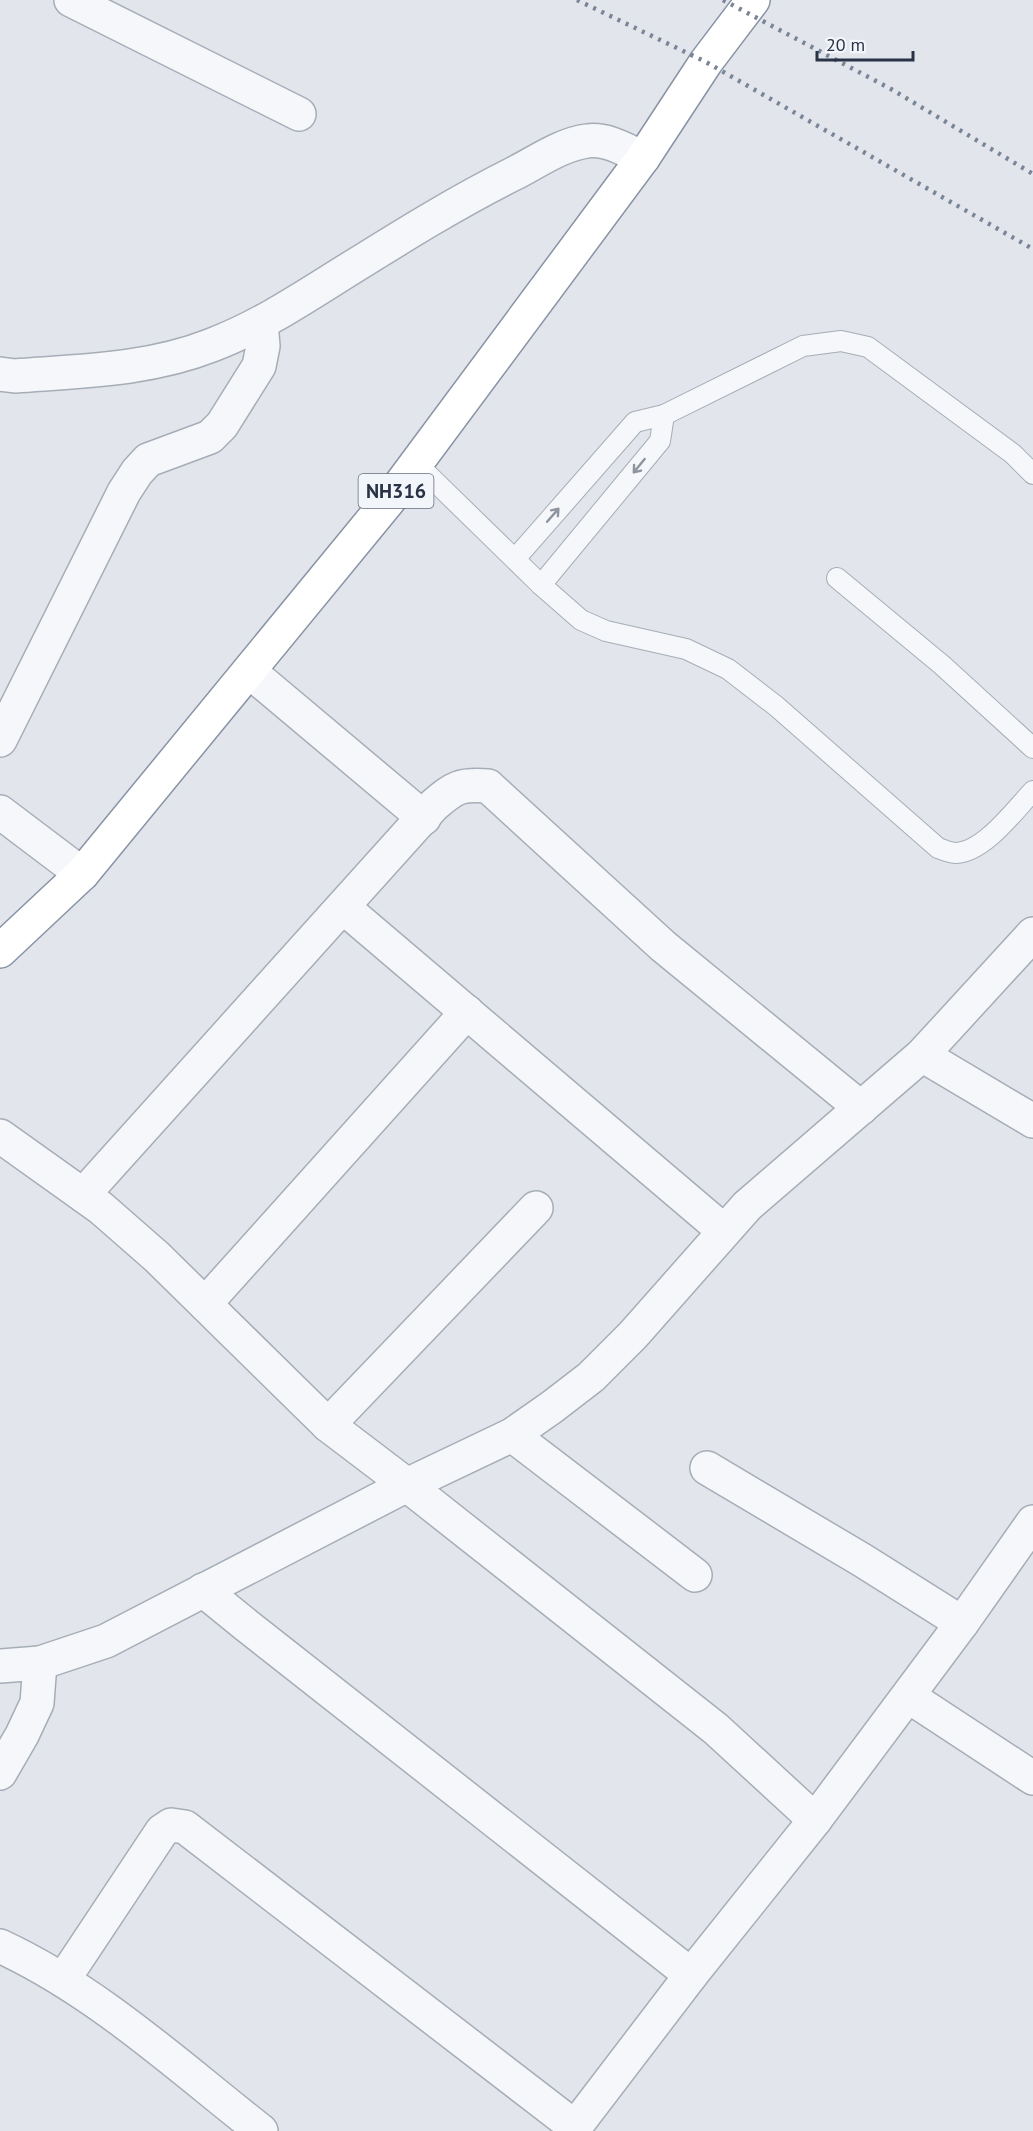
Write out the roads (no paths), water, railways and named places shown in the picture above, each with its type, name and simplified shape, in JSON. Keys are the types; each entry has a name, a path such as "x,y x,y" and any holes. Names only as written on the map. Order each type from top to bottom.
{"highway":[{"name":"NH316","path":"0,951 82,874 389,500 643,158 706,62 753,0"}],"street":[{"path":"71,0 299,114"},
{"path":"0,374 15,376 121,368 168,360 212,345 261,323 414,228 562,149 586,141 603,140 643,158"},
{"path":"0,740 132,479 148,460 210,437 222,425 259,366 263,346 261,323"},
{"path":"249,671 424,818"},
{"path":"83,1194 434,805 452,790 468,785 488,786 663,946 861,1108"},
{"path":"0,812 82,874"},
{"path":"343,907 724,1231"},
{"path":"0,1666 40,1663 106,1641 407,1485 512,1435 591,1377 633,1335 747,1206 922,1054 1033,934"},
{"path":"205,1304 467,1011"},
{"path":"922,1054 1033,1121"},
{"path":"0,1136 83,1194 157,1257 328,1425 716,1729 815,1820"},
{"path":"328,1425 536,1208"},
{"path":"512,1435 695,1575"},
{"path":"708,1468 962,1623"},
{"path":"63,1980 162,1831 171,1825 185,1827 573,2129 691,1975 815,1820 962,1623 1033,1522"},
{"path":"203,1590 691,1975"},
{"path":"0,1773 22,1736 37,1702 40,1663"},
{"path":"908,1696 1033,1778"},
{"path":"0,1946 63,1980 137,2031 261,2131"}],"lane":[{"path":"514,558 635,422 664,415 803,346 841,341 868,347 1013,454 1033,474"},
{"path":"541,585 660,441 664,415"},
{"path":"416,463 580,620 606,631 686,649 728,669 776,706 938,848 954,853 973,850 1033,791"},
{"path":"837,578 942,665 1033,748"}],"railway":[{"path":"577,0 706,62 1033,249"},
{"path":"723,0 891,89 1033,174"}]}
